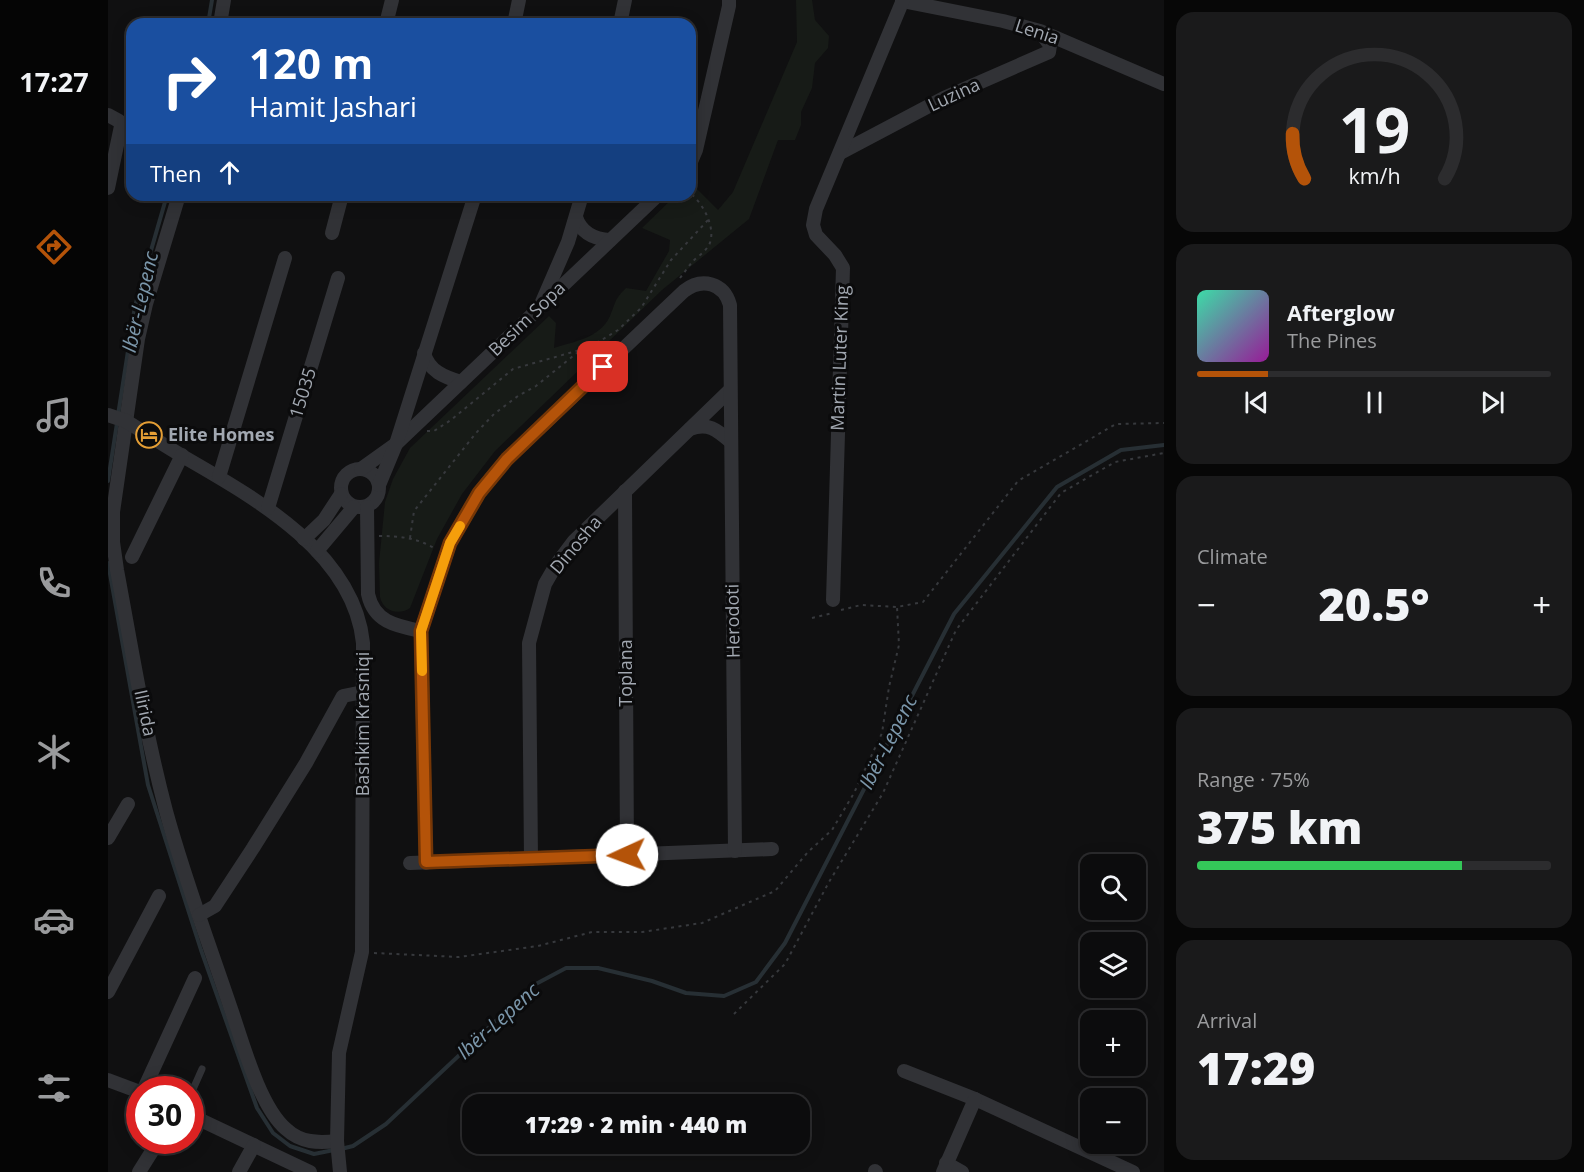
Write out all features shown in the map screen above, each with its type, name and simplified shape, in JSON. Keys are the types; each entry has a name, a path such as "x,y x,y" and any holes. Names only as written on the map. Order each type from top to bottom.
{"street":[{"path":"221,18 224,0"},
{"path":"388,18 393,0"},
{"path":"515,18 519,0"},
{"path":"621,18 625,0"},
{"path":"696,150 729,0"},
{"name":"Lenia","path":"903,1 1004,21 1040,32 1164,84"},
{"name":"Martin Luter King","path":"833,600 843,268 835,255 816,235 813,225 816,209 903,1"},
{"name":"Luzina","path":"840,153 944,98 1049,52 1050,45 1040,32"},
{"path":"108,115 119,121 121,126 108,188"},
{"name":"Ilirida","path":"177,201 146,303 138,339 113,512 113,542 117,570 166,811 249,1060 275,1118 285,1129 306,1140 320,1143 337,1141"},
{"path":"332,233 340,201"},
{"name":"Besim Sopa","path":"317,551 360,507 377,498 379,485 396,444 473,201"},
{"path":"540,307 568,242 580,201"},
{"name":"Besim Sopa","path":"304,539 324,520 341,494 342,481 345,476 361,469 396,444 652,201"},
{"path":"576,217 578,225 585,232 610,240"},
{"path":"219,477 285,258"},
{"name":"15035","path":"268,508 338,278"},
{"name":"Herodoti","path":"446,555 450,543 479,493 507,459 684,291 704,282 718,286 728,296 730,305 735,851"},
{"path":"424,353 426,361 440,375 461,382"},
{"name":"Dinosha","path":"531,859 530,643 545,584 574,541 730,390"},
{"name":"Bashkim Krasniqi","path":"108,415 126,421 268,508 326,559 351,599 361,623 363,643 362,952 339,1053 337,1141"},
{"path":"690,429 699,425 706,426 718,431 731,442"},
{"path":"132,557 182,455"},
{"path":"361,469 373,474 379,485"},
{"name":"Toplana","path":"625,491 627,855"},
{"path":"341,494 348,504 360,507 368,537 368,594 373,609 391,624 421,631"},
{"path":"426,862 421,631 446,555"},
{"path":"199,915 215,906 254,848 306,764 343,696 363,692"},
{"path":"108,838 128,804"},
{"path":"410,863 772,849"},
{"path":"108,992 159,896"},
{"path":"150,1076 195,978"},
{"path":"904,1071 975,1099 1133,1172"},
{"path":"108,1080 126,1087"},
{"path":"962,1172 944,1168 975,1099"},
{"path":"204,1122 310,1172"},
{"path":"337,1141 340,1172"},
{"path":"239,1172 254,1145"},
{"path":"140,1172 151,1154"}],"lane":[{"path":"199,1076 202,1070"}],"path":[{"path":"678,281 691,263 709,245 711,232 708,220 696,201"},
{"path":"410,431 434,431 467,408 513,369 580,350 618,330 641,308 671,260 708,220"},
{"path":"410,538 414,510 476,433 494,414 536,386 580,350"},
{"path":"812,618 861,605 897,607 923,602 1018,481 1116,424 1164,423"},
{"path":"734,1014 785,964 829,882 883,793 956,630 1061,493 1115,462 1164,453"},
{"path":"368,537 400,536 421,540 446,555"}],"shaded area":[{"path":"796,0 812,0 815,20 829,36 828,48 815,63 812,88 801,112 801,125 795,140 778,140 749,219 662,290 495,451 462,494 437,539 410,608 401,612 388,609 380,597 379,563 385,502 393,479 410,448 549,316 556,323 554,348 586,338 600,329 610,316 617,298 626,288 646,291 669,251 670,240 642,228 670,201 696,201 696,188 718,210 733,192 797,42"}],"waterway":[{"name":"Ibër-Lepenc","path":"209,18 212,0"},
{"name":"Ibër-Lepenc","path":"118,415 135,306 165,201"},
{"name":"Ibër-Lepenc","path":"108,481 117,423"},
{"name":"Ibër-Lepenc","path":"341,1149 353,1146 386,1124 534,985 566,968 598,968 652,981 686,993 724,996 756,982 785,943 954,614 1057,487 1121,450 1164,445"},
{"name":"Ibër-Lepenc","path":"108,563 148,785 201,950 257,1108 273,1133 290,1146 314,1154 334,1150"}],"slow traffic":[{"path":"422,671 421,631 450,543 460,526"}],"place":[{"name":"Elite Homes","path":"149,435"}],"route":[{"path":"603,367 507,459 479,493 450,543 421,631 426,862 627,855"}]}
